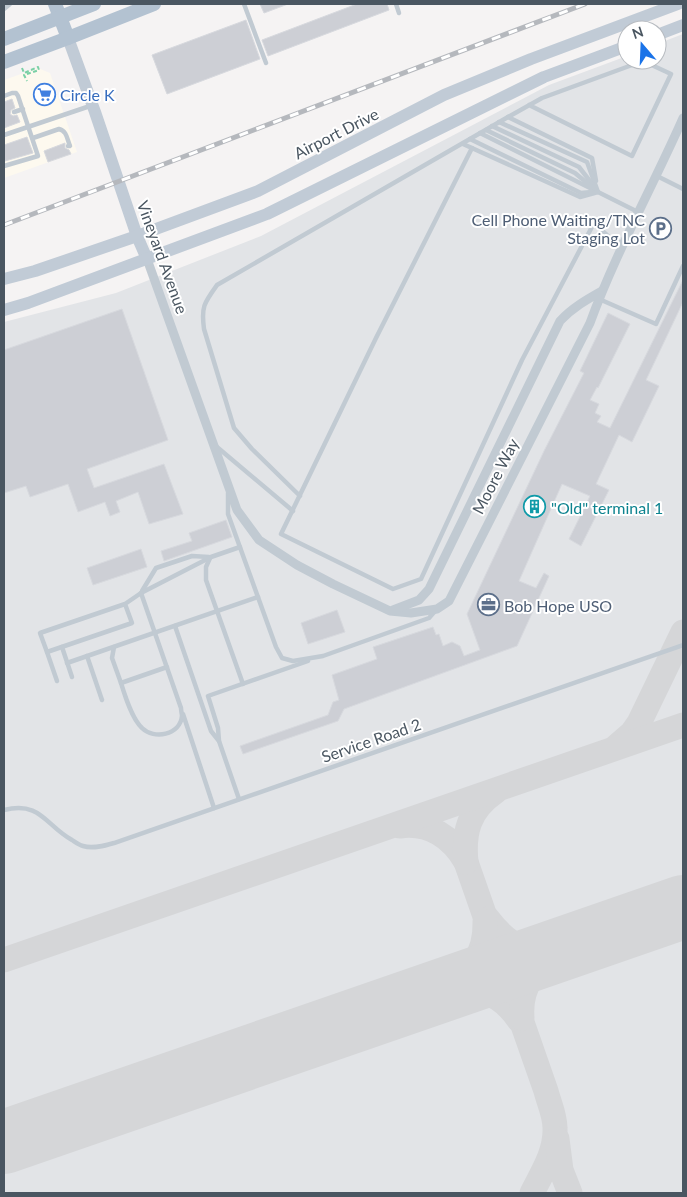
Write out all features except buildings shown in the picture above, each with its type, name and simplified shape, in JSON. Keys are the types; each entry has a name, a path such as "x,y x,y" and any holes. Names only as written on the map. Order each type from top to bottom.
{"main road":[{"path":"55,4 68,38"},
{"path":"4,37 94,4"},
{"path":"4,62 154,4"},
{"name":"Airport Drive","path":"4,279 35,271 137,236 258,191 444,95 531,59 681,5"},
{"path":"667,31 683,25"},
{"name":"Vineyard Avenue","path":"68,38 137,236 147,259"},
{"path":"4,310 28,303 267,214 544,77 617,50"}],"street":[{"name":"Moore Way","path":"437,609 449,601 590,323 600,295 683,118"},
{"name":"Vineyard Avenue","path":"147,259 228,487"},
{"path":"390,611 419,600 429,589 560,321 575,307 600,295"},
{"path":"228,487 236,510 259,540 297,565 390,611 411,613 437,609"}],"lane":[{"path":"4,9 10,4"},
{"path":"244,4 266,63"},
{"path":"396,4 399,13"},
{"path":"300,496 252,449 234,428 204,329 202,316 205,302 217,285 492,126 529,105 542,98 643,61 671,74 632,156 529,105"},
{"path":"4,96 16,93 38,156"},
{"path":"4,134 92,105"},
{"path":"14,112 23,109"},
{"path":"508,117 592,158 598,192"},
{"path":"499,122 587,162 598,192"},
{"path":"492,126 579,167 598,192"},
{"path":"33,138 58,129 65,132 70,146 68,146"},
{"path":"486,130 575,173 598,192"},
{"path":"480,134 638,212"},
{"path":"470,139 581,192 598,192"},
{"path":"29,146 35,144"},
{"path":"463,144 580,197 598,192"},
{"path":"472,148 376,338 281,534 393,589 421,579 522,360 594,223 610,238 623,245"},
{"path":"4,166 45,154"},
{"path":"657,176 681,188"},
{"path":"600,295 620,308 656,324 683,266"},
{"path":"213,444 293,511"},
{"path":"228,487 228,514 276,647 282,658 293,661 323,656"},
{"path":"57,682 40,633 125,604 141,593 211,557 240,546"},
{"path":"141,593 156,568 192,556 211,557"},
{"path":"211,557 206,566 206,580 243,684"},
{"path":"141,593 214,808"},
{"path":"67,663 258,597"},
{"path":"47,652 132,623 125,604"},
{"path":"238,799 219,741 218,728 208,696 429,618 437,609"},
{"path":"175,626 211,731 219,741"},
{"name":"Service Road 2","path":"4,810 15,807 34,811 67,838 82,846 97,847 683,645"},
{"path":"62,647 72,677"},
{"path":"114,647 112,658 121,683 136,722 144,730 152,734 161,735 173,731 179,724 182,716 181,708"},
{"path":"87,656 102,700"},
{"path":"121,683 167,667"}],"path":[{"path":"22,68 24,73 38,67 39,70 24,75 27,81"}],"shaded area":[{"path":"683,34 683,1193 4,1193 4,322 116,293 261,236 549,85 617,60 617,70 667,70 667,40"},
{"path":"38,68 50,73 77,152 4,178 4,80"}],"taxiway":[{"path":"617,746 632,733 639,723 683,632"},
{"path":"4,960 683,725"},
{"path":"466,862 465,851 470,822 479,806 495,792"},
{"path":"400,826 421,826 439,833 454,845 466,862 554,1118 555,1137 551,1154 532,1193"},
{"path":"488,919 506,938 523,948 543,950 569,947"},
{"path":"441,991 460,978 474,963 485,934 485,922"},
{"path":"522,1018 524,993 528,984 541,968 569,947"},
{"path":"441,991 465,989 485,992 503,1002 519,1020"},
{"path":"557,1139 561,1170 570,1193"}],"runway":[{"path":"4,1142 683,907"}],"railway":[{"path":"4,225 585,4"}],"place":[{"name":"Circle K","path":"44,94"},
{"name":"Cell Phone Waiting/TNC Staging Lot","path":"661,228"},
{"name":"\"Old\" terminal 1","path":"535,507"},
{"name":"Bob Hope USO","path":"488,605"}]}
